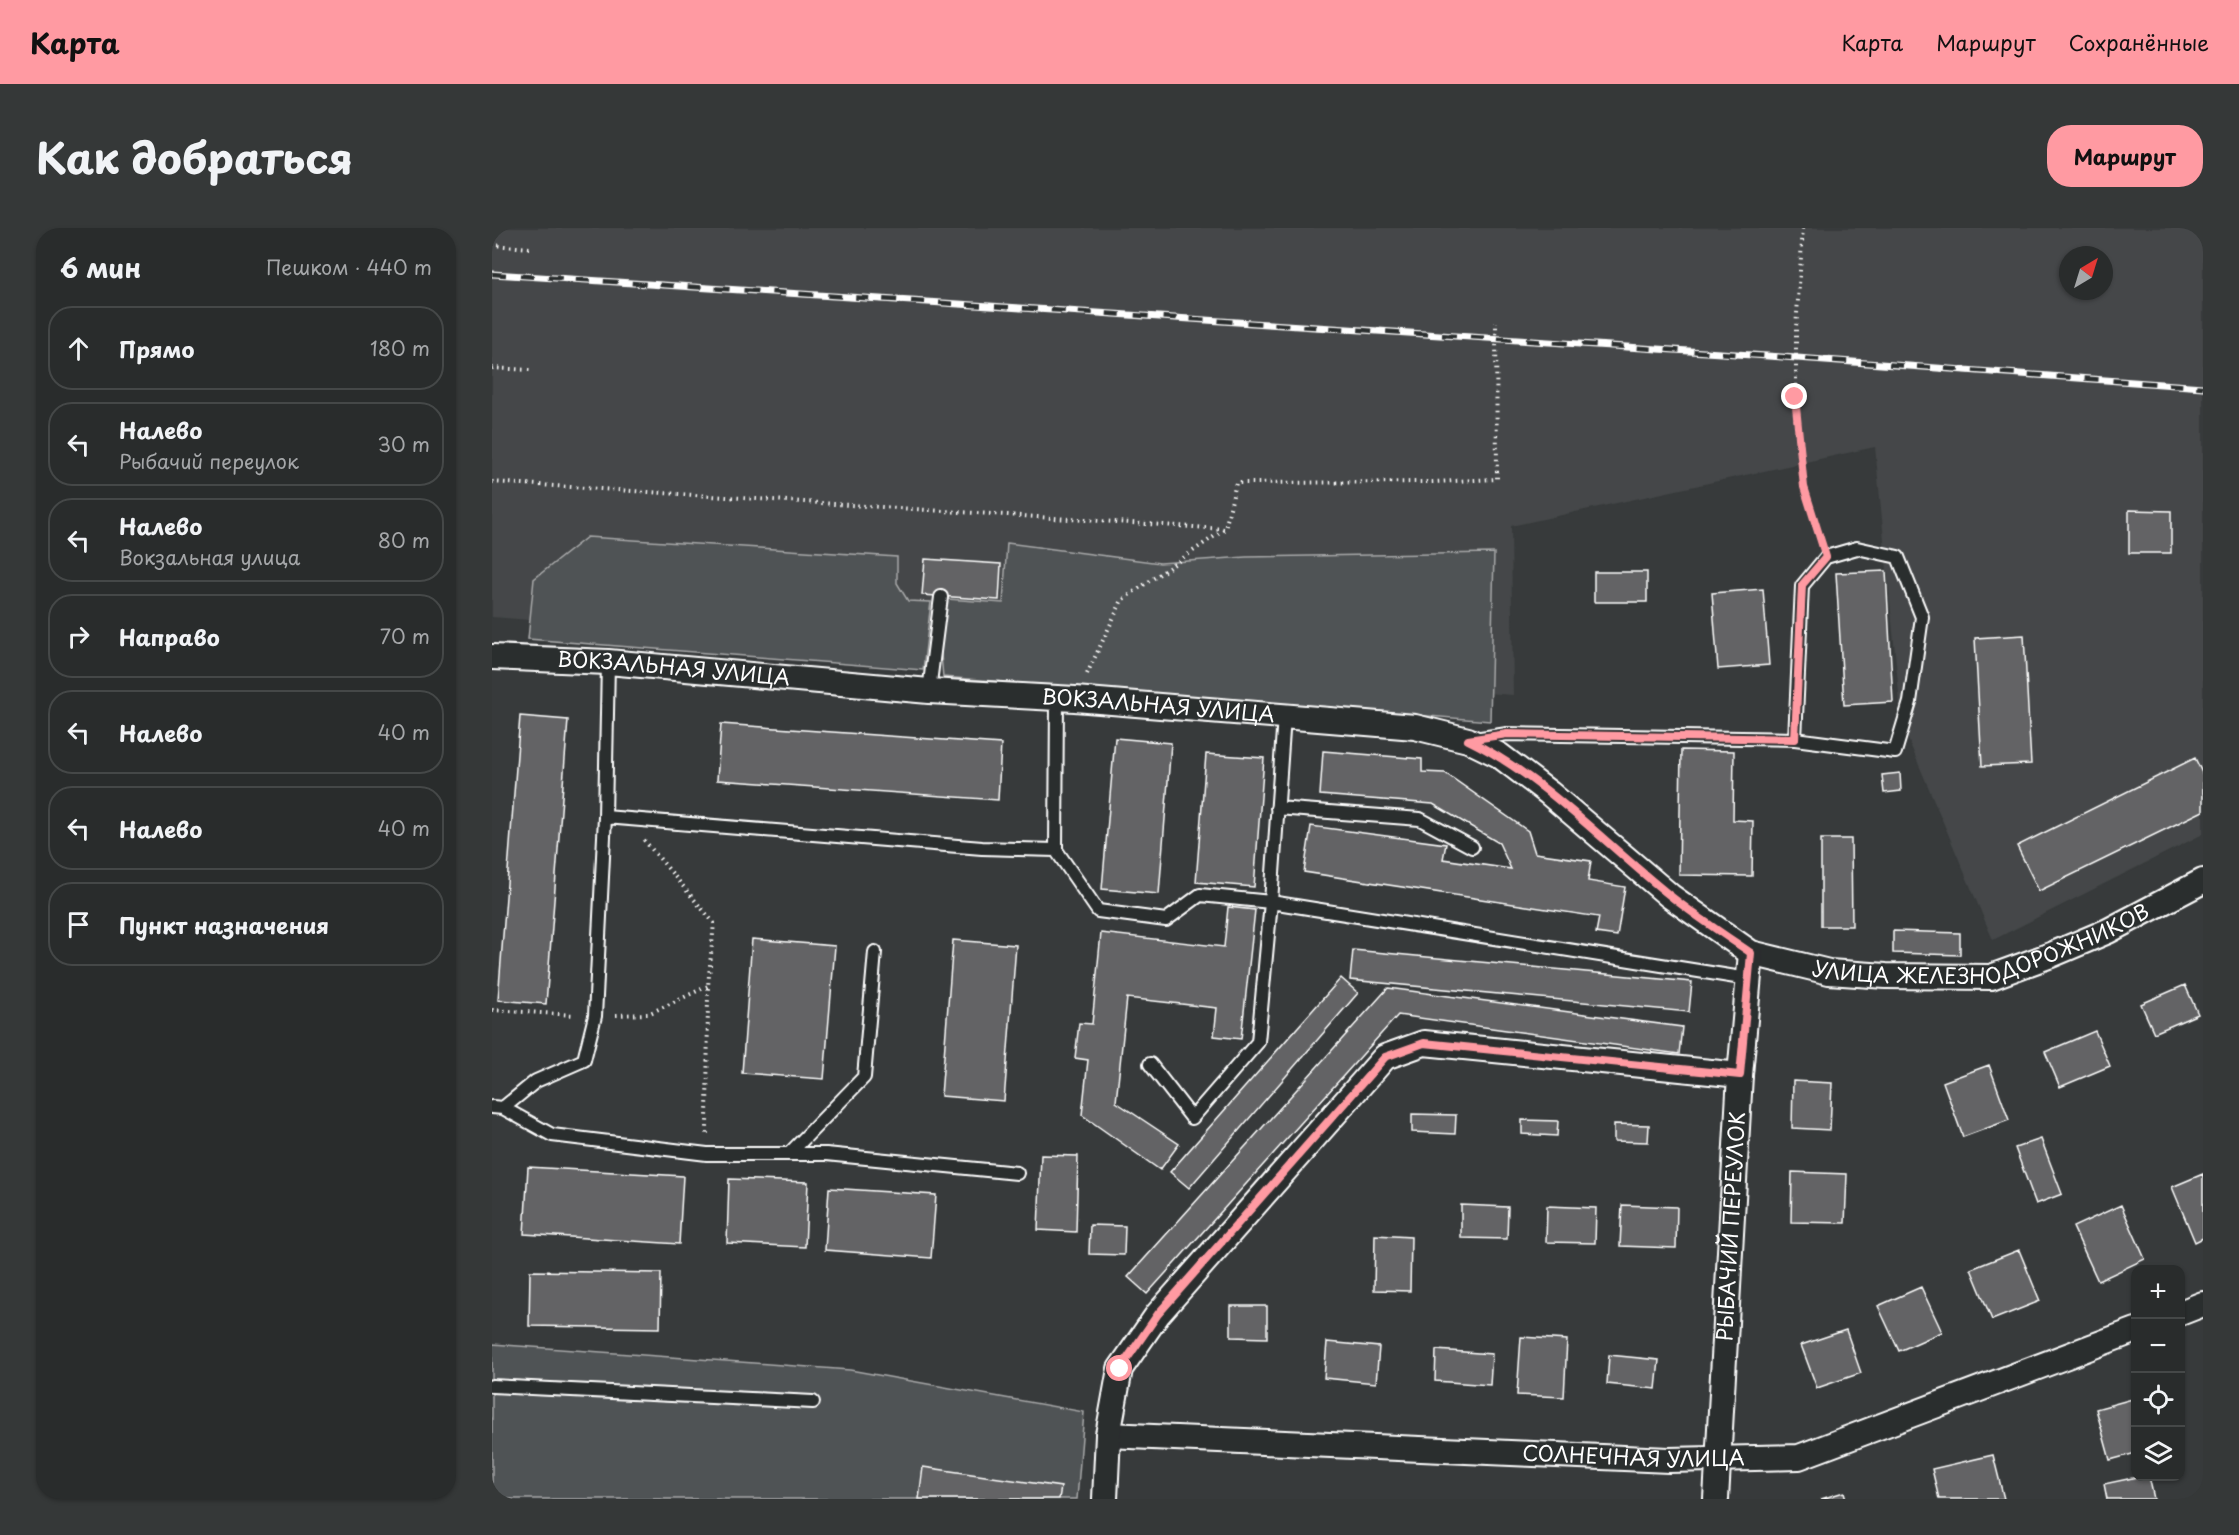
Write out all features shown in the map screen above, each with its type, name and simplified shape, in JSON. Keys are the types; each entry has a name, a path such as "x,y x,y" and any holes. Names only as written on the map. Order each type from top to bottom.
{"street":[{"name":"ВОКЗАЛЬНАЯ УЛИЦА","path":"492,657 608,662 929,691 1066,698 1284,716 1415,728 1468,740 1507,762 1549,793 1670,896 1751,953"},
{"name":"УЛИЦА ЖЕЛЕЗНОДОРОЖНИКОВ","path":"1751,953 1829,972 1886,976 1991,976 2050,956 2108,931 2203,881"},
{"name":"РЫБАЧИЙ ПЕРЕУЛОК","path":"1716,1499 1740,1075 1751,953"},
{"path":"1105,1499 1108,1435 1120,1369 1158,1314 1385,1057 1424,1043 1740,1075"},
{"path":"2185,1311 2203,1304"},
{"name":"СОЛНЕЧНАЯ УЛИЦА","path":"1108,1435 1657,1460 1799,1457 2131,1332"}],"lane":[{"path":"1468,740 1507,734 1795,739 1895,752 1910,702 1922,617 1898,557 1857,548 1826,557 1802,585 1795,739"},
{"path":"929,691 941,597"},
{"path":"608,662 605,817 595,1016 584,1060 536,1081 497,1108 552,1135 707,1154 826,1154 1017,1173"},
{"path":"1066,698 1056,850 1098,911 1166,920 1200,896 1271,902 1748,979"},
{"path":"1150,1064 1191,1118 1258,1042 1271,902 1284,716"},
{"path":"1277,808 1419,819 1472,847"},
{"path":"605,817 982,848 1056,850"},
{"path":"789,1154 864,1077 875,952"},
{"path":"492,1386 813,1402"}],"path":[{"path":"1803,228 1796,328 1796,419 1804,487 1826,557"},
{"path":"492,245 530,248"},
{"path":"1066,698 1122,600 1226,530 1236,483 1433,482 1497,478 1496,322"},
{"path":"492,368 530,370"},
{"path":"492,482 1226,530"},
{"path":"626,819 714,923 708,986 707,1154"}],"shaded area":[{"path":"492,228 2203,228 2203,834 1993,940 1902,725 1875,447 1511,526 1513,695 492,617"},
{"path":"587,537 897,557 897,583 908,601 931,602 923,670 528,639 534,579"},
{"path":"1007,543 1160,563 1246,557 1494,553 1490,721 943,677 940,644 947,599 1003,603"},
{"path":"492,1344 850,1370 1084,1412 1077,1499 492,1499"}],"building":[{"path":"2129,510 2171,511 2171,553 2129,553"},
{"path":"925,559 1001,564 999,600 922,595"},
{"path":"1886,571 1893,702 1844,705 1836,573"},
{"path":"1594,572 1647,572 1647,602 1594,602"},
{"path":"1763,589 1769,665 1718,669 1712,593"},
{"path":"2024,635 2031,764 1982,766 1975,638"},
{"path":"520,716 568,720 546,1004 498,1000"},
{"path":"721,724 1001,744 998,800 717,780"},
{"path":"1115,738 1171,743 1159,894 1102,889"},
{"path":"1681,750 1734,751 1733,820 1753,821 1752,876 1679,875"},
{"path":"1323,751 1422,759 1422,772 1445,773 1528,831 1535,853 1591,861 1588,881 1625,887 1617,936 1596,933 1599,917 1304,872 1311,826 1446,844 1443,859 1511,869 1499,843 1433,804 1320,795"},
{"path":"1206,754 1264,758 1254,887 1196,882"},
{"path":"2195,758 2203,775 2203,811 2039,891 2017,846"},
{"path":"1900,773 1901,791 1884,793 1882,775"},
{"path":"1821,839 1851,839 1852,926 1821,926"},
{"path":"1228,907 1255,910 1241,1039 1214,1036 1217,1008 1127,998 1116,1102 1179,1144 1160,1170 1082,1115 1088,1060 1075,1058 1079,1023 1092,1024 1101,933 1224,947"},
{"path":"1893,931 1960,933 1960,955 1893,953"},
{"path":"752,939 835,946 824,1079 742,1073"},
{"path":"953,940 1016,945 1004,1101 941,1096"},
{"path":"1353,950 1692,982 1689,1012 1350,980"},
{"path":"1341,978 1358,993 1189,1188 1170,1172"},
{"path":"2185,985 2198,1014 2154,1033 2141,1004"},
{"path":"1388,988 1682,1027 1679,1054 1398,1015 1147,1294 1128,1277"},
{"path":"2095,1031 2110,1066 2060,1087 2045,1052"},
{"path":"1989,1065 2009,1120 1963,1137 1943,1082"},
{"path":"1793,1081 1832,1083 1830,1130 1792,1128"},
{"path":"1412,1114 1456,1115 1455,1134 1412,1132"},
{"path":"1522,1120 1558,1121 1557,1136 1522,1134"},
{"path":"1614,1124 1649,1125 1648,1142 1614,1141"},
{"path":"2041,1139 2062,1194 2036,1204 2015,1148"},
{"path":"1041,1155 1078,1156 1076,1232 1038,1230"},
{"path":"528,1167 683,1176 679,1244 524,1234"},
{"path":"1792,1172 1847,1174 1845,1223 1791,1222"},
{"path":"2203,1174 2203,1238 2195,1242 2172,1187"},
{"path":"729,1179 808,1182 805,1247 727,1243"},
{"path":"829,1188 936,1195 931,1258 825,1250"},
{"path":"1461,1205 1508,1207 1507,1239 1461,1238"},
{"path":"1622,1205 1677,1207 1676,1248 1620,1246"},
{"path":"2121,1205 2145,1259 2098,1281 2073,1227"},
{"path":"1547,1206 1596,1208 1595,1243 1546,1242"},
{"path":"1090,1225 1125,1226 1124,1255 1089,1254"},
{"path":"1375,1235 1411,1237 1410,1291 1374,1290"},
{"path":"2019,1250 2040,1301 1992,1320 1971,1269"},
{"path":"530,1271 661,1273 660,1328 529,1326"},
{"path":"1921,1287 1942,1332 1899,1351 1878,1306"},
{"path":"1231,1306 1267,1306 1267,1338 1231,1337"},
{"path":"1846,1330 1861,1373 1817,1388 1801,1345"},
{"path":"1521,1337 1567,1340 1564,1397 1517,1395"},
{"path":"1327,1342 1379,1347 1376,1383 1324,1378"},
{"path":"1436,1350 1492,1354 1490,1385 1435,1381"},
{"path":"1609,1355 1659,1360 1656,1389 1607,1384"},
{"path":"2131,1399 2131,1454 2110,1460 2096,1409"},
{"path":"1993,1455 2004,1499 1939,1499 1932,1469"},
{"path":"923,1467 1061,1487 1059,1499 919,1499"},
{"path":"2131,1478 2131,1481 2150,1481 2154,1499 2107,1499 2104,1484"},
{"path":"1844,1492 1846,1499 1821,1499"}],"railway":[{"path":"492,274 1797,358 2203,387"}],"route":[{"path":"1120,1369 1158,1314 1385,1057 1424,1043 1740,1075 1751,953 1670,896 1549,793 1499,755 1468,740 1507,734 1795,739 1802,585 1826,557 1804,487 1795,397"}]}
